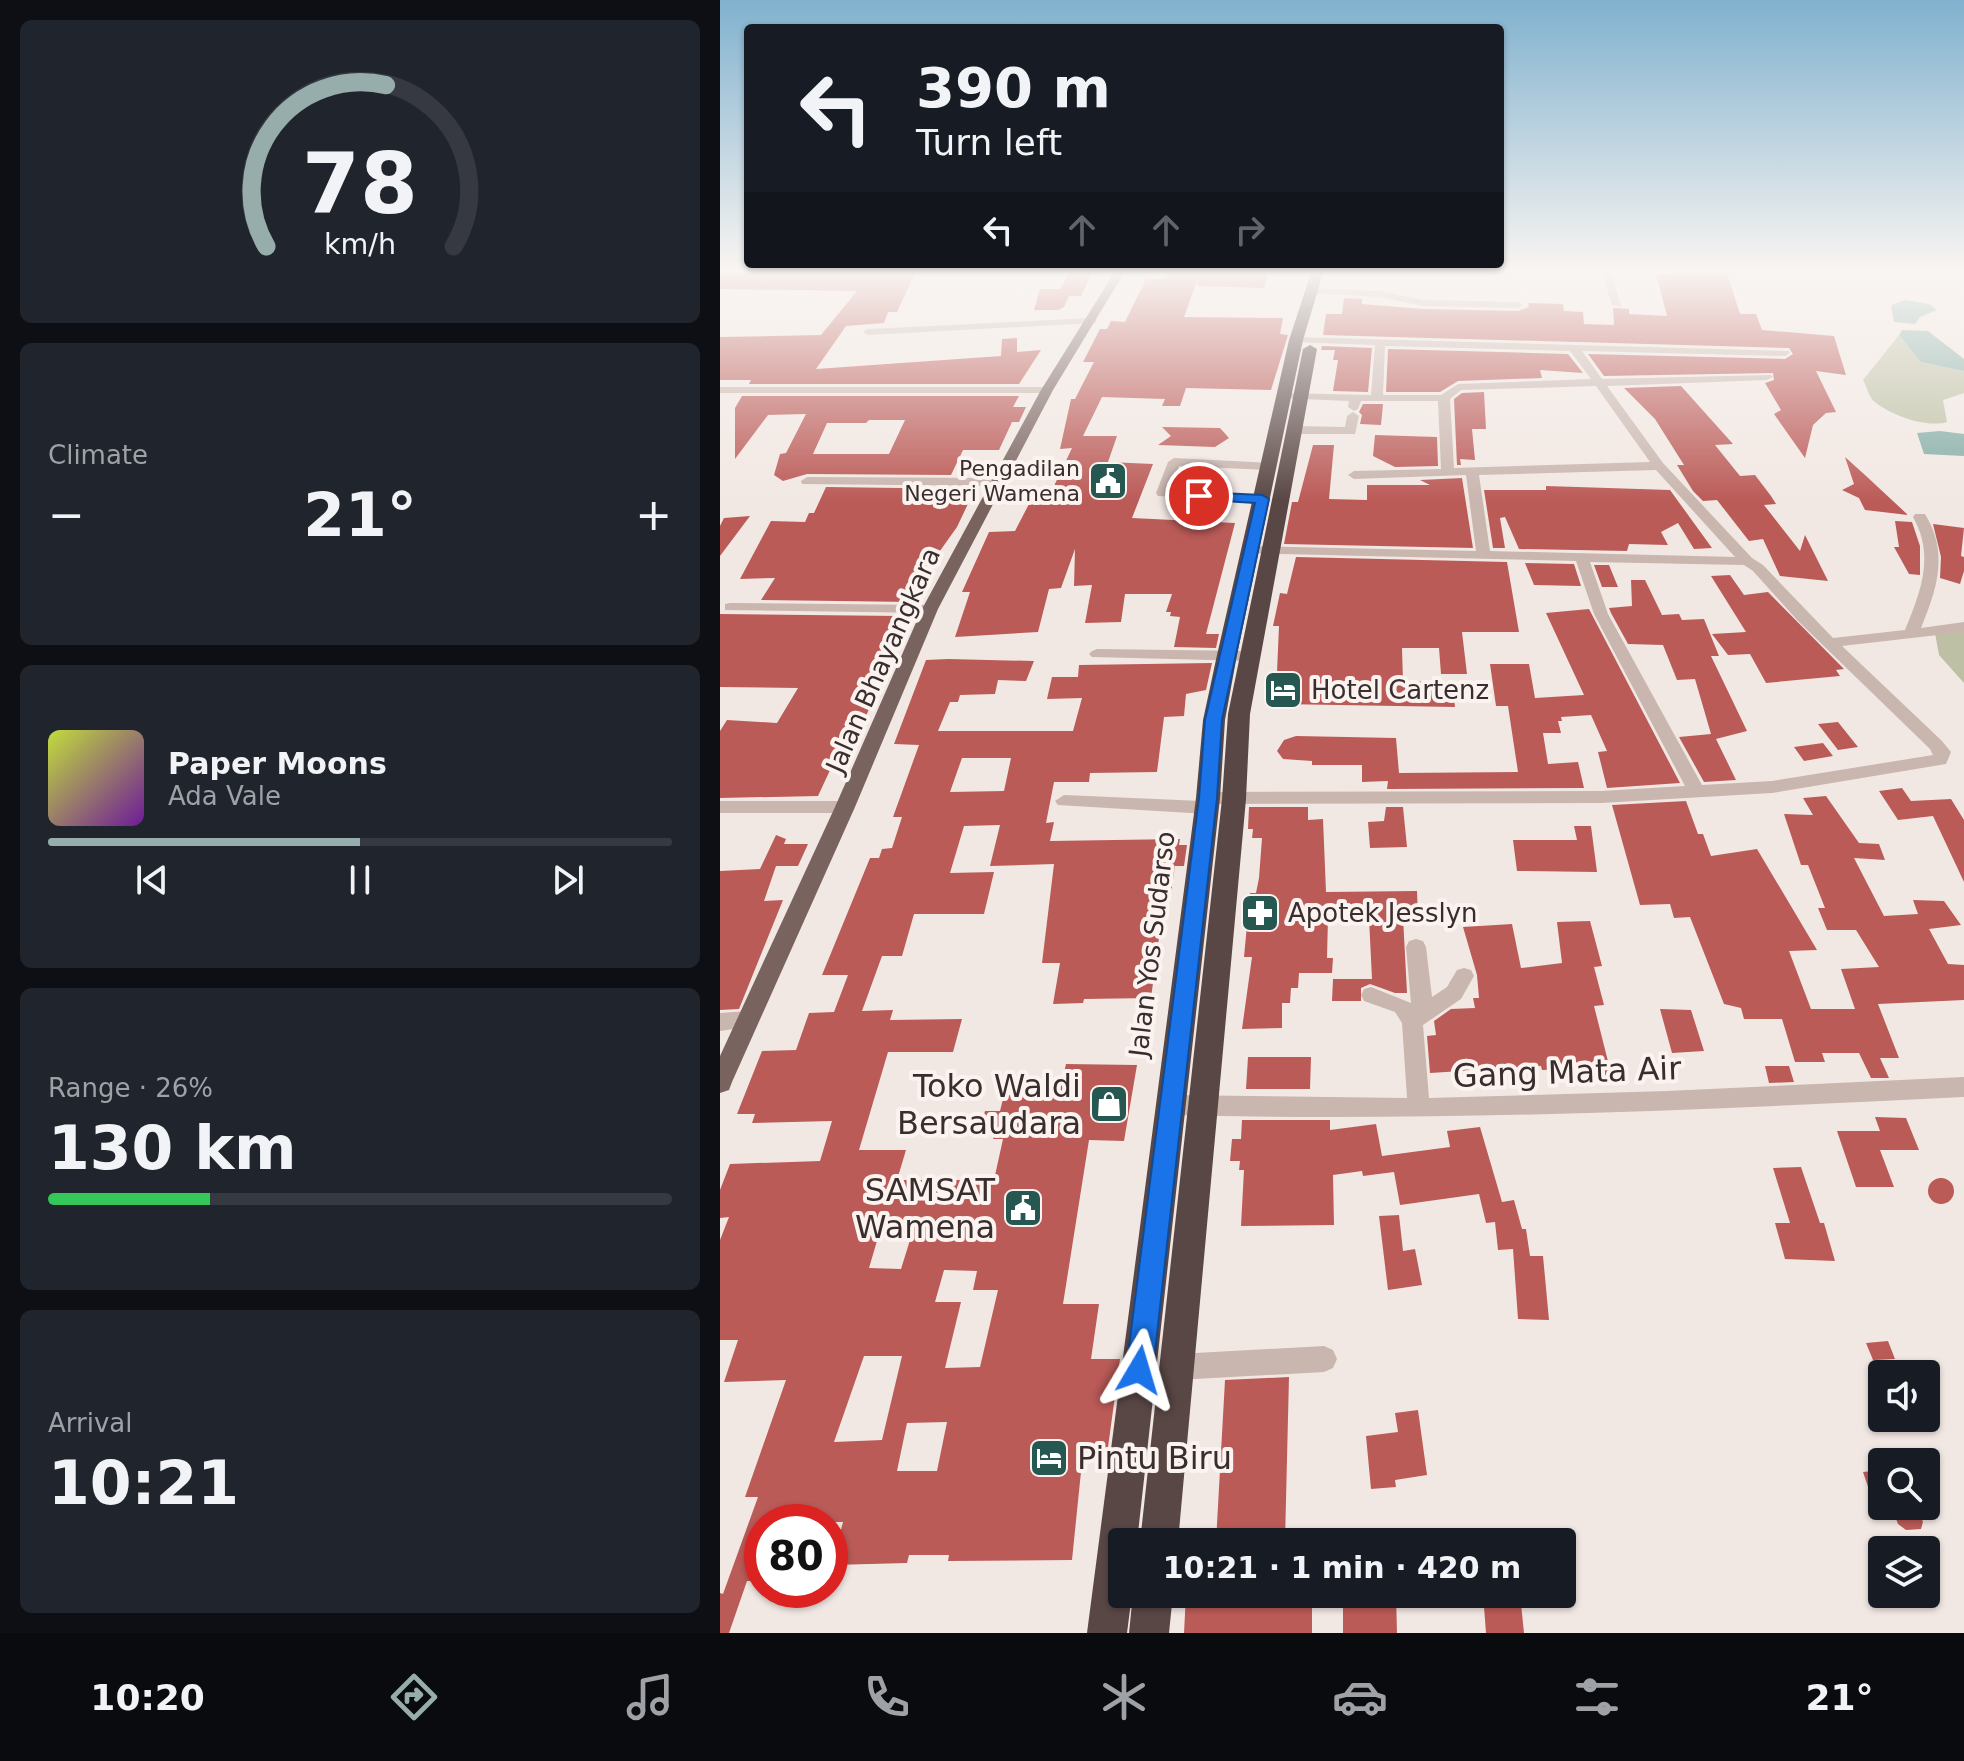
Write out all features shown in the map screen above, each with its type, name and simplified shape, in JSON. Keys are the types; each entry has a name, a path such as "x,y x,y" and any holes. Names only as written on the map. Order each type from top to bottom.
{"highway":[{"name":"Jalan Yos Sudarso","path":"1160,1528 1204,1106 1217,802 1214,720 1239,656 1302,349"},
{"name":"Jalan Yos Sudarso","path":"1107,1633 1171,1105 1217,802"},
{"path":"1149,1633 1152,1608"}],"main road":[{"name":"Jalan Bhayangkara","path":"720,1082 845,807 930,609 1047,390 1074,349"}],"street":[{"path":"1377,398 1380,349"},
{"path":"1064,801 1601,797 1810,783 1940,760 1942,752 1936,745 1758,568 1747,561 1659,466 1575,349"},
{"path":"1625,349 1785,353"},
{"path":"1292,396 1354,408 1377,398 1444,398 1458,387 1596,380 1767,377"},
{"path":"720,390 1047,390"},
{"path":"1444,398 1448,473"},
{"path":"1285,430 1351,431 1354,408"},
{"path":"1174,462 1275,476 1163,493 1174,462"},
{"path":"1354,475 1659,466"},
{"path":"1472,472 1484,555"},
{"path":"807,481 998,482"},
{"path":"1911,634 1932,570 1933,536 1920,517"},
{"path":"1259,551 1747,561"},
{"path":"1581,557 1601,614 1696,791"},
{"path":"730,607 930,609"},
{"path":"1831,643 1964,627"},
{"path":"1097,654 1239,656"},
{"path":"720,807 845,807"},
{"path":"1416,947 1419,1108"},
{"path":"1417,1017 1454,993 1464,976"},
{"path":"1371,995 1402,1006 1417,1017"},
{"path":"720,1022 748,1020"},
{"name":"Gang Mata Air","path":"1171,1105 1419,1108 1602,1104 1964,1087"},
{"path":"1177,1367 1324,1359"}],"green space":[{"path":"1888,349 1911,349 1921,362 1964,371 1964,393 1943,400 1947,422 1930,423 1910,420 1882,407 1873,400 1863,380"},
{"path":"1964,631 1964,683 1939,655 1935,633"}],"water":[{"path":"1911,349 1951,349 1964,359 1964,371 1921,362"},
{"path":"1940,431 1964,434 1964,456 1924,454 1917,433"}],"building":[{"path":"720,349 830,349 816,369 1001,356 1001,349 1017,349 1017,352 1041,350 1019,384 749,384 751,380 720,380"},
{"path":"1090,349 1284,349 1271,390 1186,388 1180,406 1162,406 1165,399 1102,397 1083,436 1117,436 1108,462 1153,464 1132,518 1235,523 1206,634 1219,634 1216,648 1174,647 1180,617 1170,616 1171,612 1166,612 1172,594 1125,594 1121,622 1085,623 1092,585 1074,586 1075,549 1061,588 1049,589 1038,632 955,637 970,592 962,592 989,532 1015,531 1029,504 1045,505 1072,448 1060,449 1071,399 1075,399 1094,362 1083,362"},
{"path":"1372,349 1368,392 1333,391 1338,360 1333,360 1335,350 1321,350"},
{"path":"1388,349 1568,354 1583,373 1540,370 1542,378 1458,381 1440,392 1386,392"},
{"path":"1790,349 1838,349 1846,375 1816,371 1836,412 1826,413 1813,425 1805,458 1774,414 1781,410 1765,383 1774,380 1773,373 1604,376 1588,354 1785,359 1793,354"},
{"path":"1681,386 1733,444 1715,445 1740,476 1755,475 1771,496 1776,504 1764,505 1800,551 1805,535 1828,581 1780,576 1763,539 1749,541 1717,500 1703,501 1693,491 1677,465 1684,465 1655,419 1624,388"},
{"path":"1484,392 1486,429 1472,429 1475,460 1460,459 1461,465 1457,465 1454,399 1462,393"},
{"path":"742,396 1019,396 1013,407 1026,407 1019,422 1012,422 999,450 963,450 951,475 807,474 783,481 774,475 780,454 786,453 806,414 768,415 735,459 735,408","holes":["905,420 889,454 813,454 827,423"]},
{"path":"1363,404 1383,404 1381,425 1360,424 1362,415 1359,412"},
{"path":"1162,427 1220,428 1229,438 1215,447 1158,445 1171,436"},
{"path":"1375,435 1437,437 1438,466 1395,467 1373,456"},
{"path":"1313,445 1334,445 1329,499 1367,500 1367,485 1430,485 1420,480 1462,478 1473,548 1284,544 1292,502 1298,502"},
{"path":"1845,457 1908,515 1865,510 1859,498 1842,490 1854,484"},
{"path":"1546,486 1670,490 1712,548 1694,549 1678,523 1661,532 1668,545 1629,544 1627,551 1519,549 1505,517 1500,518 1505,548 1493,548 1484,490 1546,490"},
{"path":"826,487 975,489 957,527 920,579 924,579 913,602 761,600 775,578 740,579 771,521 805,522 809,513 814,513"},
{"path":"750,516 720,556 720,526 724,518"},
{"path":"1895,521 1912,522 1920,546 1920,575 1909,574 1894,547 1899,547"},
{"path":"1933,524 1964,528 1961,556 1964,557 1964,571 1960,584 1940,578 1941,557"},
{"path":"1296,557 1507,562 1519,632 1462,632 1467,674 1441,674 1439,648 1402,648 1403,682 1452,681 1455,707 1279,704 1282,672 1277,672 1279,626 1273,626 1280,593 1287,594"},
{"path":"1525,563 1574,564 1581,586 1534,585"},
{"path":"1594,565 1609,565 1618,587 1602,587"},
{"path":"1730,575 1744,595 1768,592 1844,669 1836,670 1840,676 1766,683 1750,654 1728,655 1712,634 1746,632 1711,576"},
{"path":"1631,580 1645,580 1662,615 1679,614 1682,620 1704,619 1719,656 1711,656 1747,731 1716,739 1736,780 1704,782 1679,737 1711,734 1695,679 1677,680 1663,645 1628,644 1611,613 1609,608 1632,606"},
{"path":"1589,609 1680,783 1607,788 1598,752 1607,751 1591,715 1561,717 1562,721 1558,721 1561,733 1543,733 1548,764 1578,762 1584,788 1387,789 1388,781 1362,782 1362,765 1312,765 1312,761 1283,759 1277,751 1284,740 1296,736 1396,738 1399,773 1518,772 1508,706 1496,706 1490,664 1529,664 1535,698 1584,695 1546,613"},
{"path":"720,614 900,616 890,634 898,634 892,645 896,645 861,728 847,753 838,753 818,796 720,798 720,731 727,720 777,723 798,688 720,687"},
{"path":"926,660 1034,661 1026,681 998,680 995,694 960,695 958,702 950,702 938,731 1073,731 1082,698 1047,699 1052,677 1078,677 1079,665 1212,663 1206,690 1186,694 1184,716 1164,717 1157,772 1090,773 1089,782 1054,782 1046,823 1054,822 1050,841 1180,839 1179,845 1187,845 1184,866 1175,866 1171,892 1165,892 1151,998 1084,999 1083,1003 1053,1004 1060,963 1042,963 1054,864 990,866 1000,825 964,826 950,873 994,872 984,914 914,914 902,956 882,956 862,1011 893,1010 890,1020 962,1019 953,1052 888,1052 859,1150 906,1150 897,1180 994,1180 1003,1139 993,1139 995,1133 979,1132 985,1111 1000,1111 1004,1095 1059,1095 1066,1064 1137,1065 1124,1141 1089,1140 1063,1304 1099,1304 1091,1359 1120,1359 1106,1462 1082,1462 1072,1560 948,1561 949,1555 909,1555 907,1563 848,1565 848,1504 755,1504 758,1497 745,1497 786,1380 724,1382 738,1340 720,1340 720,1240 729,1217 720,1218 720,1190 730,1164 820,1161 832,1121 752,1123 755,1114 737,1114 762,1051 796,1050 809,1013 834,1012 848,975 822,975 870,858 879,858 882,849 892,848 902,817 893,817 919,745 894,744","holes":["962,758 1011,758 1004,791 950,792","882,1224 915,1224 901,1269 869,1268","944,1270 977,1271 973,1290 998,1290 980,1367 945,1368 961,1302 935,1302","864,1356 902,1356 882,1440 834,1442","947,1422 937,1471 897,1471 907,1423"]},
{"path":"1838,722 1858,747 1838,750 1818,724"},
{"path":"1823,743 1833,756 1804,761 1794,747"},
{"path":"1902,788 1911,801 1951,799 1964,820 1964,882 1933,816 1898,820 1879,791"},
{"path":"1826,796 1859,843 1879,844 1885,860 1854,858 1884,916 1918,914 1913,900 1944,901 1961,925 1929,929 1948,964 1964,965 1964,1000 1878,1004 1899,1058 1880,1058 1889,1078 1871,1078 1859,1053 1822,1053 1825,1062 1795,1062 1782,1019 1744,1019 1741,1008 1724,1004 1690,917 1674,918 1670,904 1640,905 1612,805 1686,801 1698,834 1703,834 1711,856 1757,849 1817,950 1789,951 1811,1009 1855,1009 1841,969 1879,967 1856,930 1827,930 1818,908 1825,908 1808,865 1801,865 1784,814 1813,815 1803,798"},
{"path":"1249,807 1308,807 1308,820 1323,819 1326,892 1417,891 1418,917 1403,917 1407,993 1395,993 1370,984 1361,988 1361,1001 1332,1001 1333,979 1372,979 1369,918 1328,918 1327,958 1333,958 1332,973 1299,973 1298,988 1291,988 1290,1003 1282,1003 1282,1028 1242,1029 1252,957 1244,957 1250,893 1256,893 1262,838 1252,838 1253,829 1248,829"},
{"path":"1386,807 1403,807 1407,847 1370,848 1368,822 1384,821"},
{"path":"1574,826 1591,826 1597,872 1517,871 1513,840 1577,840"},
{"path":"776,835 786,839 784,844 808,844 798,866 776,866 764,901 783,900 739,1009 720,1010 720,871 760,869"},
{"path":"1590,921 1602,966 1594,967 1604,1005 1594,1006 1613,1081 1576,1083 1573,1069 1542,1070 1541,1066 1430,1073 1427,1036 1436,1035 1434,1021 1451,1009 1475,1008 1473,998 1479,998 1477,975 1463,927 1512,924 1521,968 1562,963 1557,922"},
{"path":"1660,1009 1691,1010 1704,1051 1672,1053"},
{"path":"1248,1057 1311,1057 1310,1089 1246,1089"},
{"path":"1765,1066 1789,1066 1794,1082 1769,1083"},
{"path":"1875,1117 1906,1118 1919,1150 1880,1150 1894,1187 1856,1187 1837,1131 1880,1131"},
{"path":"1242,1120 1330,1120 1330,1130 1376,1124 1382,1156 1450,1147 1447,1131 1480,1127 1502,1202 1514,1200 1522,1229 1526,1229 1530,1256 1543,1256 1549,1320 1518,1319 1513,1249 1498,1250 1495,1222 1486,1223 1479,1194 1400,1205 1394,1172 1363,1176 1362,1171 1333,1175 1334,1225 1241,1226 1244,1170 1239,1170 1240,1161 1230,1161 1232,1139 1241,1139"},
{"path":"1801,1167 1820,1223 1824,1223 1835,1261 1785,1259 1775,1223 1790,1223 1773,1168"},
{"path":"1941,1178 1950,1182 1954,1191 1950,1200 1941,1204 1932,1200 1928,1191 1932,1182"},
{"path":"1399,1215 1403,1251 1415,1249 1422,1285 1388,1290 1379,1216"},
{"path":"1888,1341 1895,1359 1873,1360 1866,1343"},
{"path":"1289,1377 1285,1528 1217,1528 1225,1380"},
{"path":"1418,1410 1427,1475 1395,1480 1396,1487 1371,1489 1366,1436 1398,1432 1395,1413"},
{"path":"1896,1520 1923,1522 1921,1529 1906,1530"},
{"path":"744,1536 744,1590 729,1633 720,1633 720,1593 723,1594"},
{"path":"1185,1608 1312,1608 1312,1633 1184,1633"},
{"path":"1343,1608 1396,1608 1397,1633 1343,1633"},
{"path":"1484,1608 1521,1608 1524,1633 1486,1633"}],"place":[{"name":"Pengadilan Negeri Wamena","path":"1108,481"},
{"name":"Hotel Cartenz","path":"1283,690"},
{"name":"Apotek Jesslyn","path":"1260,913"},
{"name":"Toko Waldi Bersaudara","path":"1109,1104"},
{"name":"SAMSAT Wamena","path":"1023,1208"},
{"name":"Pintu Biru","path":"1049,1458"}],"route":[{"path":"1139,1370 1208,798 1214,720 1262,499 1199,496"}]}
